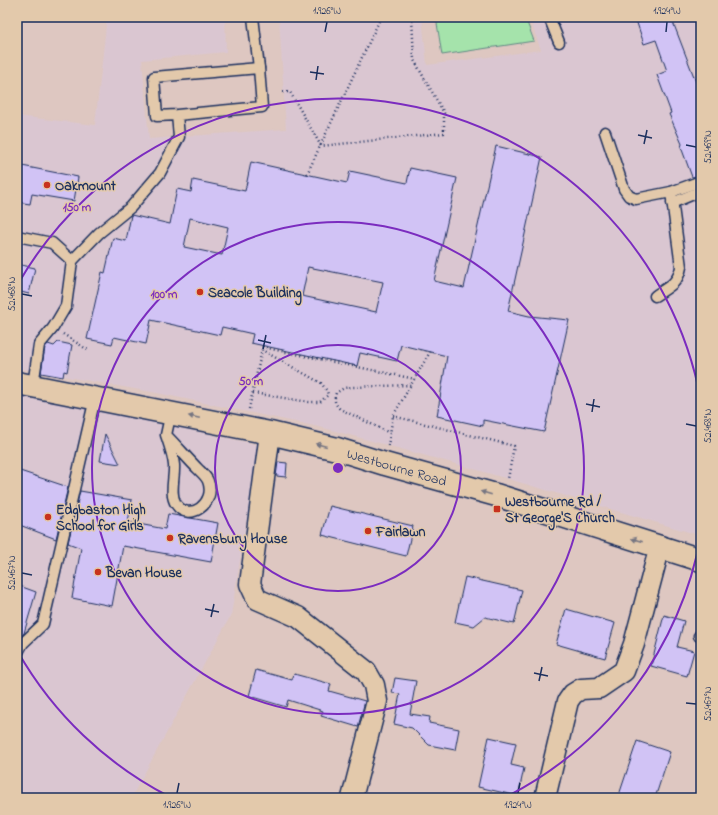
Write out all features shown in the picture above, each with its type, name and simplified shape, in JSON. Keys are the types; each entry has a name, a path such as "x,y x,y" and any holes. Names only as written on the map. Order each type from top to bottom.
{"main road":[{"name":"Westbourne Road","path":"25,384 171,412 337,449 504,498 701,560"}],"street":[{"path":"270,433 250,584 258,599 298,616 366,671 374,686 377,701 352,798"},
{"path":"545,798 568,701 573,694 581,689 599,688 624,671 634,644 660,546"}],"lane":[{"path":"253,17 262,107 157,116 154,78 258,68"},
{"path":"549,17 559,42"},
{"path":"25,384 39,346 53,328 66,306 72,261 99,233 130,207 160,173 179,137 177,115"},
{"path":"605,132 624,189 629,196 636,199 671,192 701,181"},
{"path":"672,203 701,191"},
{"path":"655,296 674,283 679,276 681,268 671,192"},
{"path":"17,236 52,243 72,261"},
{"path":"17,654 23,643 43,624 95,398"},
{"path":"166,435 207,480 210,490 208,500 203,508 196,511 185,511 176,506 174,499 174,465 166,435 171,412"}],"path":[{"path":"307,174 381,17"},
{"path":"321,146 444,133 444,114 414,60 412,17"},
{"path":"283,92 290,92 321,146"},
{"path":"53,328 88,350"},
{"path":"262,347 415,380"},
{"path":"245,428 262,347"},
{"path":"253,393 308,402 320,402 328,395 321,383 262,347"},
{"path":"411,385 344,388 336,393 334,398 335,404 340,409 391,432 393,416 415,380 430,352"},
{"path":"393,416 514,446 504,498"}],"shaded area":[{"path":"107,17 225,17 226,52 142,60 149,139 286,129 279,17 422,17 427,65 541,50 529,17 701,17 701,518 699,535 467,467 324,428 157,393 17,368 17,116 95,125"},
{"path":"17,395 102,411 259,445 231,615 131,798 17,798"}],"green space":[{"path":"436,17 525,17 534,41 442,55"}],"building":[{"path":"635,17 671,17 701,95 701,175 692,177 681,147 682,144 669,114 671,113 657,75 667,71 656,40 644,44"},
{"name":"Seacole Building","path":"496,146 542,157 508,311 529,316 569,320 544,432 483,420 483,426 437,416 447,356 401,345 397,361 360,353 357,366 251,343 253,334 222,327 220,335 151,320 146,344 114,337 112,344 87,339 102,272 105,273 113,238 126,241 131,215 170,224 177,189 191,192 193,180 245,191 251,162 347,183 350,171 407,183 410,168 457,178 434,281 464,288","holes":["190,218 228,227 222,255 184,247","308,267 383,282 376,312 302,296"]},
{"name":"Oakmount","path":"17,165 78,177 74,201 32,194 30,204 17,202"},
{"path":"17,264 35,268 29,294 17,291"},
{"path":"58,342 72,345 67,372 64,371 63,377 41,373 45,347 48,344 54,346"},
{"path":"105,434 120,464 100,461"},
{"path":"278,462 287,463 286,477 276,476"},
{"path":"17,470 68,487 56,539 17,524"},
{"path":"80,491 132,500 128,522 165,529 168,514 218,523 211,562 123,546 112,606 72,598 81,548 68,543"},
{"name":"Fairlawn","path":"330,506 413,526 406,556 322,535"},
{"path":"465,577 522,590 514,624 485,617 474,626 455,622"},
{"path":"17,585 36,592 24,633 17,640"},
{"path":"566,609 615,623 605,658 556,644"},
{"path":"664,615 684,621 677,647 694,651 687,676 651,666"},
{"path":"256,670 292,680 294,674 331,684 329,691 365,701 358,727 321,716 323,711 288,700 286,707 249,696"},
{"path":"395,678 416,681 410,714 430,717 429,723 459,729 455,750 429,745 412,728 394,724 400,694 392,693"},
{"path":"489,737 516,743 511,765 524,768 518,796 478,787"},
{"path":"637,741 670,752 655,798 618,798"}],"place":[{"name":"Oakmount","path":"47,185"},
{"name":"Seacole Building","path":"200,292"},
{"name":"Westbourne Rd / St George'S Church","path":"497,509"},
{"name":"Edgbaston High School for Girls","path":"48,517"},
{"name":"Fairlawn","path":"368,531"},
{"name":"Ravensbury House","path":"170,538"},
{"name":"Bevan House","path":"98,572"}]}
